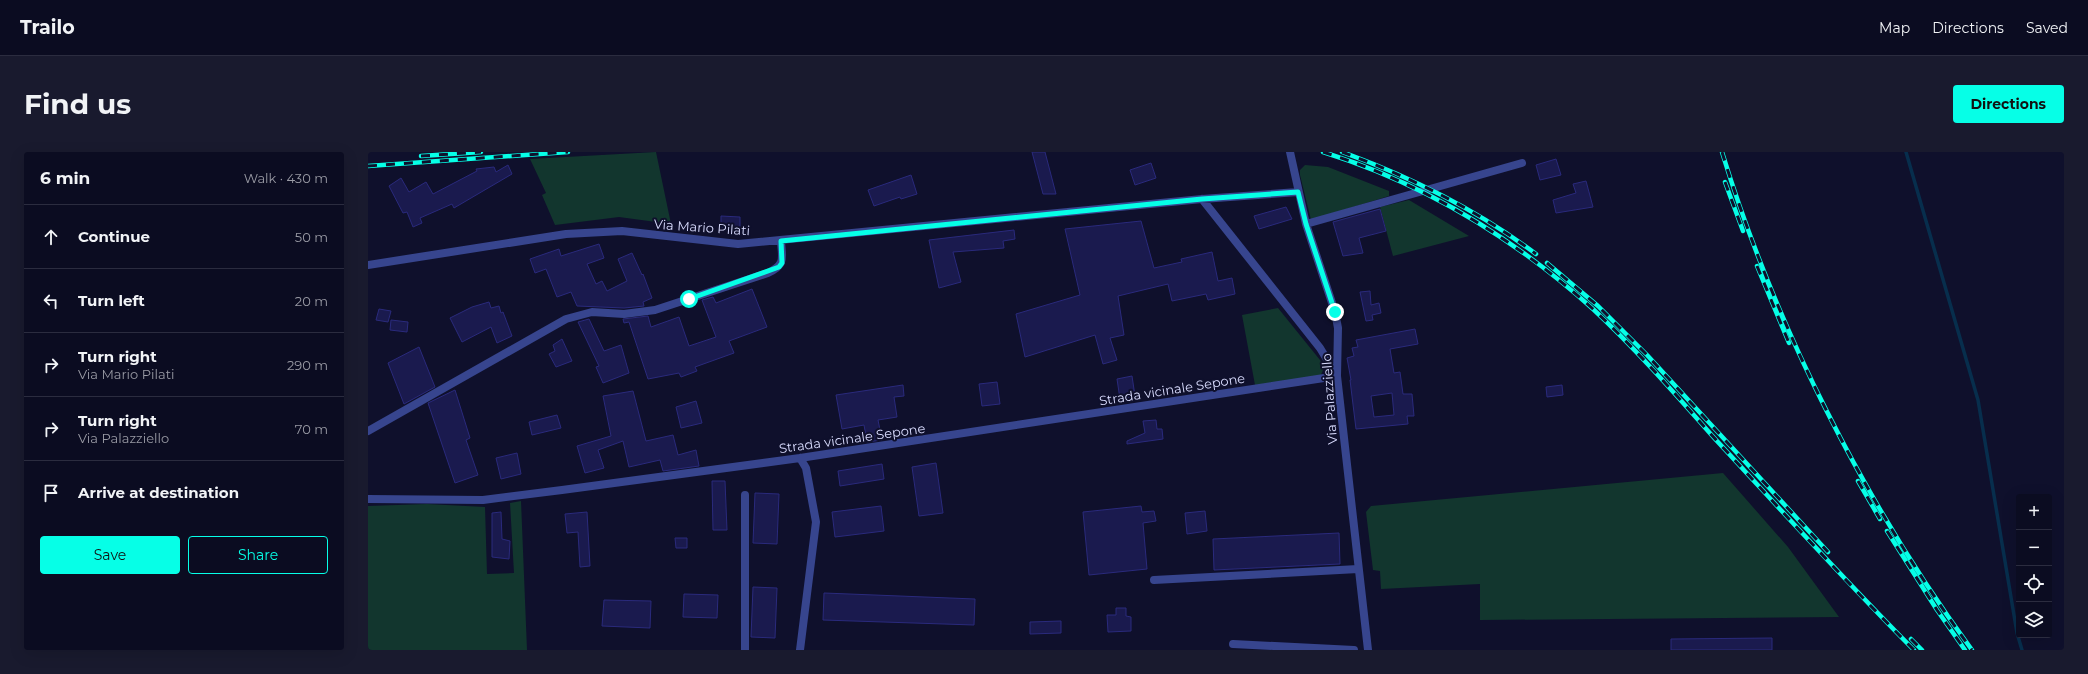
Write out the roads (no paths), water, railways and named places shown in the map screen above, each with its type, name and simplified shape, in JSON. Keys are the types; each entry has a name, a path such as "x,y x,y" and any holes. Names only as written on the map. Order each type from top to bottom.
{"street":[{"name":"Via Palazziello","path":"1290,152 1306,224 1335,312 1338,328 1337,376 1368,650"},
{"path":"1306,224 1522,162"},
{"name":"Via Mario Pilati","path":"368,265 566,234 622,231 738,244 1202,199 1298,192"},
{"path":"1202,199 1320,348 1337,376"},
{"path":"368,431 566,319 592,312 624,314 655,310 768,273 779,267 782,263 781,241"},
{"name":"Strada vicinale Sepone","path":"368,499 484,500 800,458 1337,376"},
{"path":"800,458 806,468 816,522 800,650"},
{"path":"745,495 745,650"},
{"path":"1154,580 1358,569"},
{"path":"1234,644 1354,650"}],"waterway":[{"path":"1906,152 1978,400 2017,633 2022,650"}],"railway":[{"path":"421,156 481,152"},
{"path":"368,166 568,152"},
{"path":"1323,152 1360,165 1432,197 1500,237 1563,283 1593,309 1641,357 1814,546 1914,650"},
{"path":"1342,152 1393,172 1443,196 1490,223 1536,254"},
{"path":"1722,152 1768,282 1796,347 1827,411 1860,474 1895,535 1933,594 1972,650"},
{"path":"1725,182 1743,231"},
{"path":"1547,263 1598,306 1647,355 1828,552"},
{"path":"1757,266 1789,343"},
{"path":"1858,481 1880,519"},
{"path":"1887,531 1937,610 1965,650"},
{"path":"1911,639 1922,650"}]}
